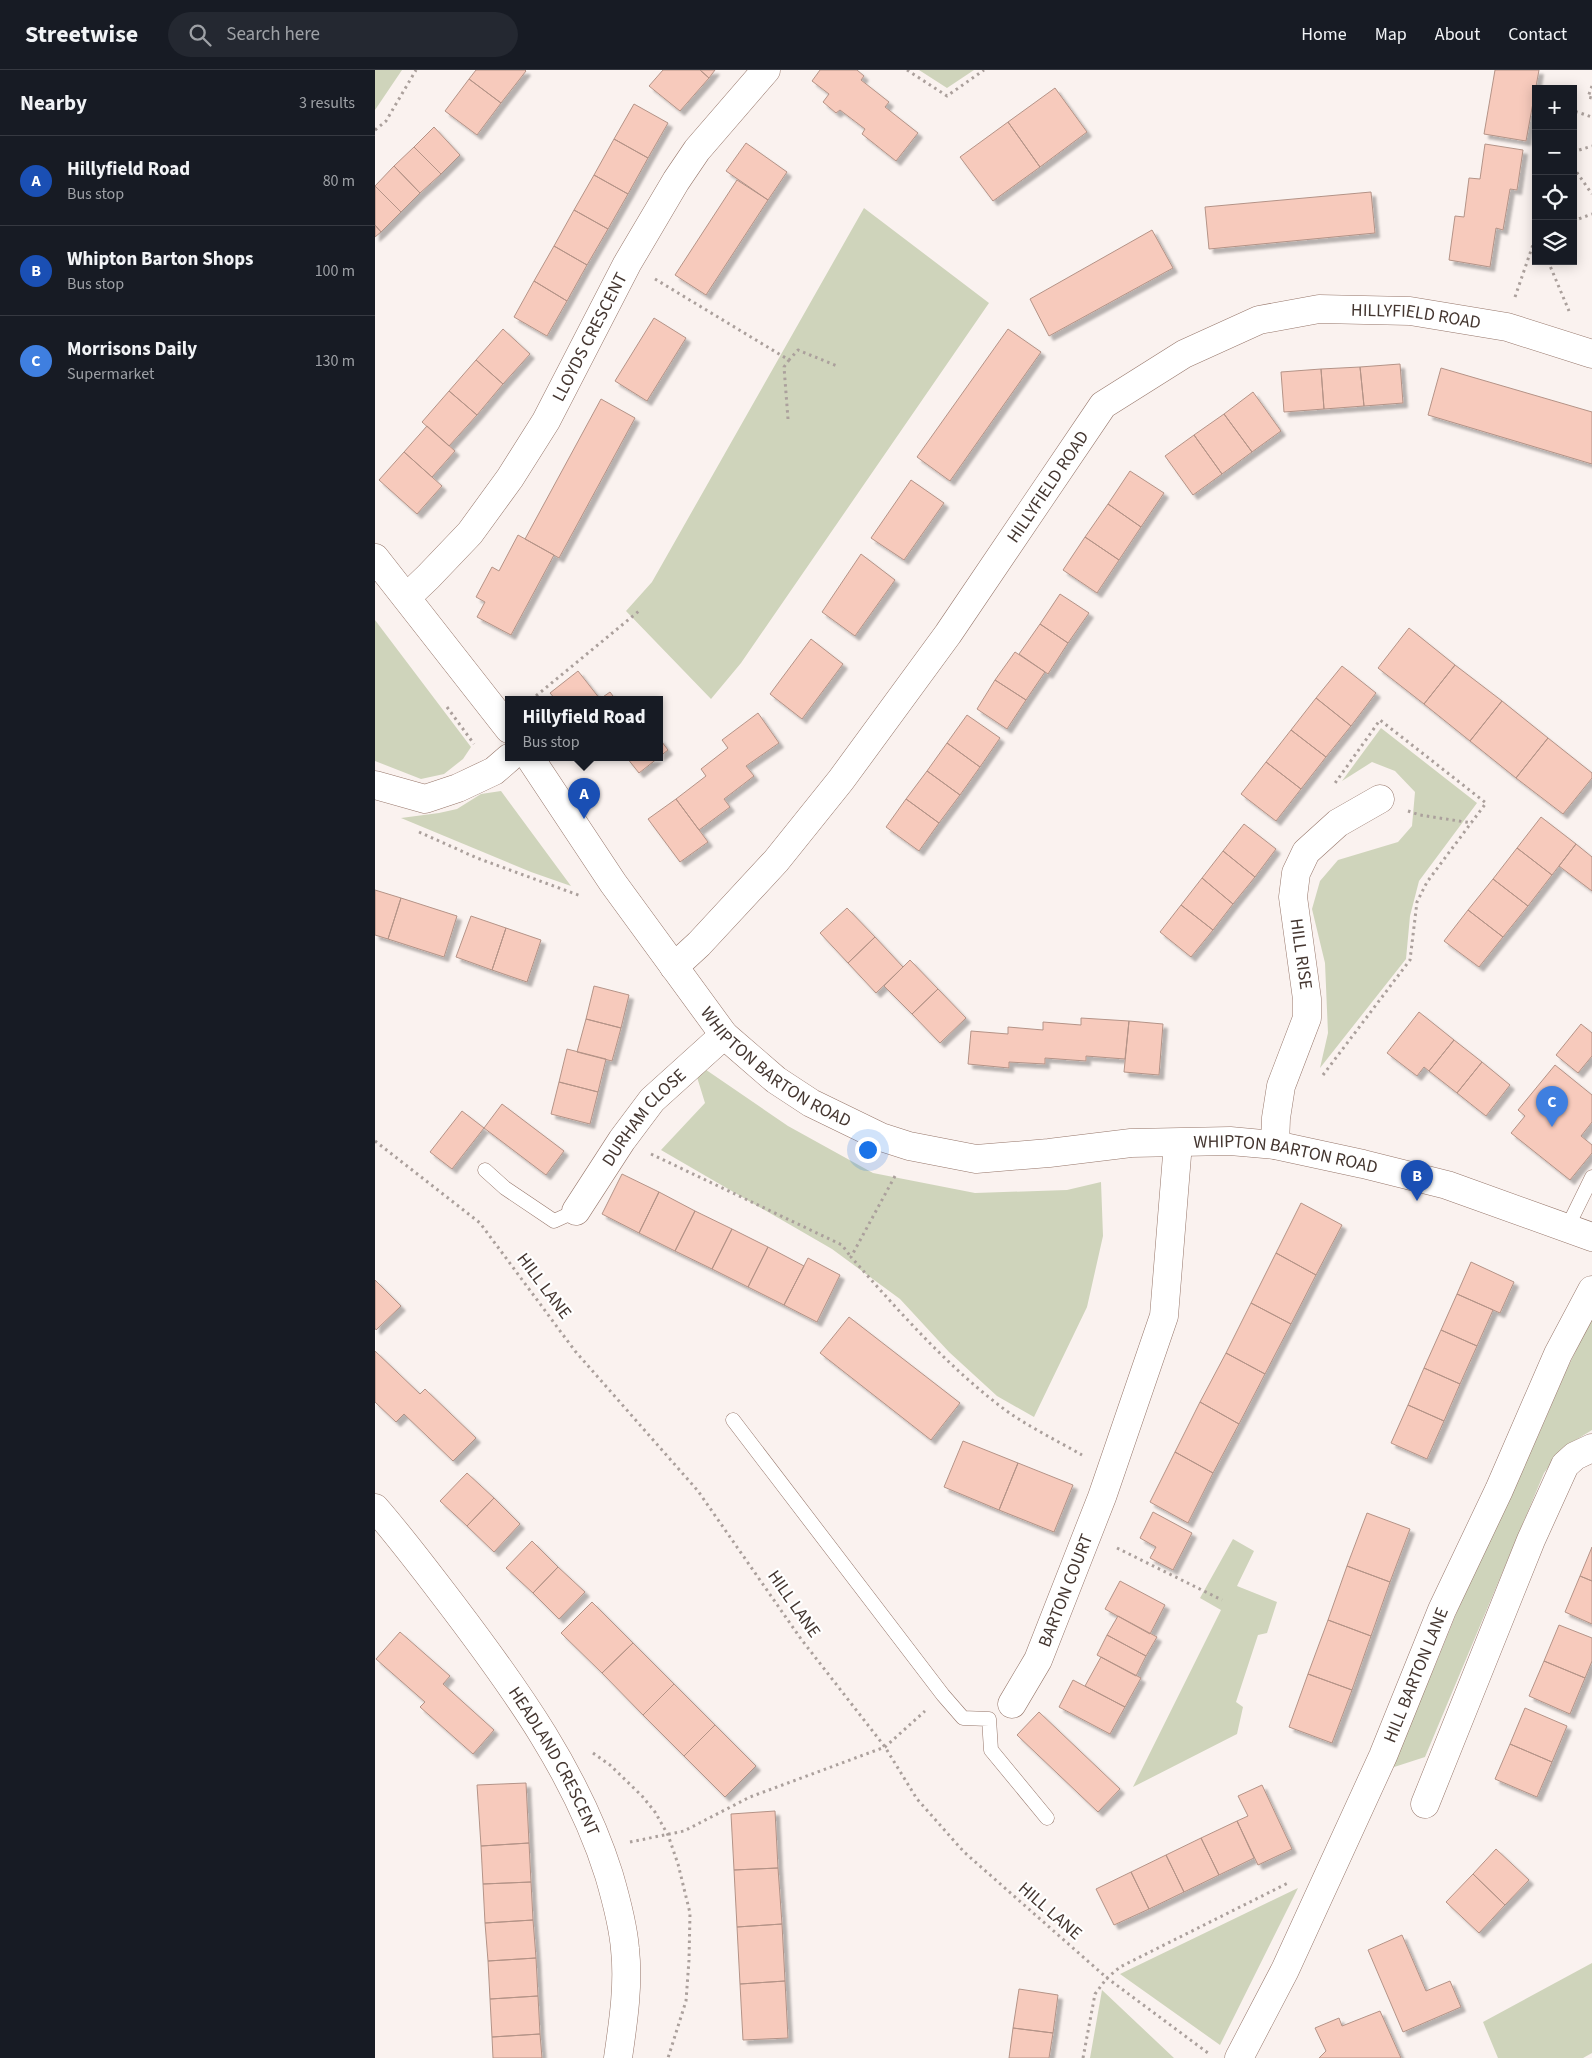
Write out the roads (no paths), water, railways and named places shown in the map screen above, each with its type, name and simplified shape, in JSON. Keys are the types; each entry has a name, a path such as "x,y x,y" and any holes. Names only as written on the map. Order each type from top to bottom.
{"street":[{"name":"LLOYDS CRESCENT","path":"407,597 470,533 510,478 546,421 627,264 697,150 765,70"},
{"name":"HILLYFIELD ROAD","path":"674,967 699,944 776,861 841,780 948,634 1103,405 1184,354 1259,320 1319,309 1410,311 1507,327 1589,353"},
{"path":"375,558 505,724"},
{"name":"WHIPTON BARTON ROAD","path":"532,761 613,883 724,1035 776,1080 811,1103 881,1137 909,1146 976,1159 1049,1153 1131,1143 1230,1141 1275,1145 1447,1185 1580,1232"},
{"path":"375,785 425,799 459,788 502,764"},
{"name":"HILL RISE","path":"1275,1145 1276,1118 1281,1086 1307,1018 1307,1000 1293,897 1296,873 1306,852 1338,823 1380,799"},
{"name":"DURHAM CLOSE","path":"576,1211 622,1140 653,1100 724,1035"},
{"name":"WHIPTON BARTON ROAD","path":"1111,1472 1164,1316 1178,1143"},
{"name":"HILL BARTON LANE","path":"1239,2058 1289,1960 1383,1756 1442,1610 1499,1490 1558,1354 1592,1290"},
{"path":"1425,1804 1531,1540 1565,1465 1575,1456 1592,1448"},
{"name":"BARTON COURT","path":"1001,1711 1038,1660 1111,1472"},
{"name":"HEADLAND CRESCENT","path":"375,1508 478,1639 537,1725 579,1798 600,1849 619,1907 626,1950 624,2015 618,2058"}],"lane":[{"path":"485,1170 505,1188 554,1221 576,1211"},
{"path":"1580,1232 1592,1178"},
{"path":"733,1420 943,1695 963,1718 1001,1711 991,1750 1047,1818"}],"place":[{"name":"Hillyfield Road","path":"584,819"},
{"name":"Morrisons Daily","path":"1552,1127"},
{"name":"Whipton Barton Shops","path":"1417,1201"}]}
